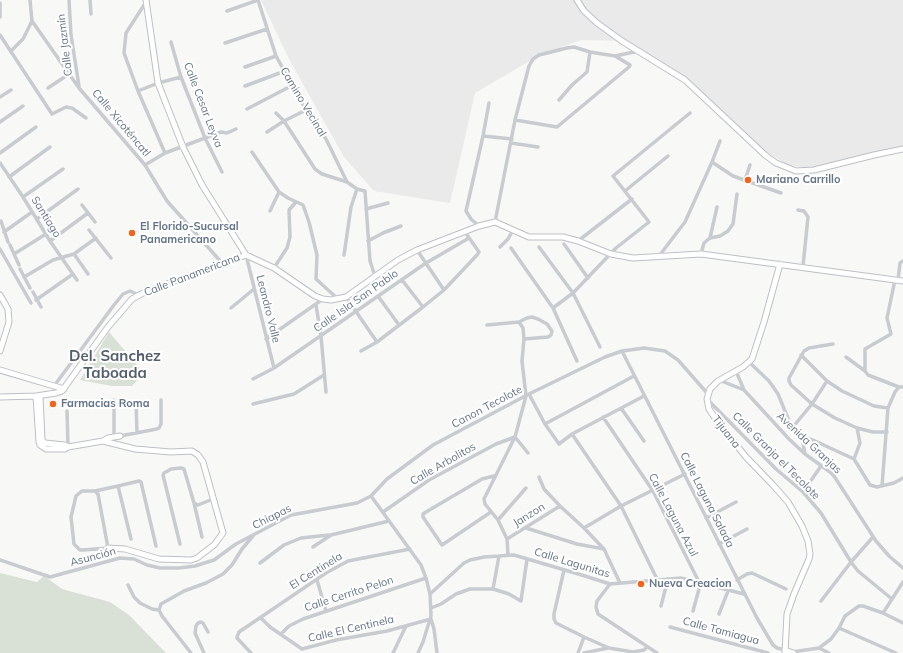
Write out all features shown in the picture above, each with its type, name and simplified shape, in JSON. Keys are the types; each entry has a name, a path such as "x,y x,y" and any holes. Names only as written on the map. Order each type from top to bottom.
{"street":[{"path":"11,51 23,39 32,21 30,0"},
{"name":"Calle Jazmín","path":"69,0 71,35 79,88"},
{"path":"90,0 91,14"},
{"path":"227,11 258,0"},
{"name":"Camino Vecinal","path":"258,0 276,56 306,110 326,139 347,182 357,189 365,191 366,208"},
{"path":"577,0 584,11 597,23 622,41 685,80 765,155 776,163 796,171 814,170 903,149"},
{"path":"146,1 158,83 183,147 202,186 246,255 274,268 315,296 323,299 331,300 346,297 398,260 417,250 479,226 495,222 529,237 563,237 578,241 611,254 633,258 701,254 803,266 899,280"},
{"path":"146,1 126,33 124,53 138,91 165,153"},
{"path":"0,4 0,16"},
{"name":"Calle Xicoténcatl","path":"32,21 79,88 145,165 167,201 222,263"},
{"path":"225,43 267,29"},
{"path":"0,35 52,114 66,107 72,108 86,118"},
{"name":"Calle Cesar Leyva","path":"171,42 181,77 205,138 222,172"},
{"path":"495,222 515,120 529,66 533,59 539,55 574,47 590,52 615,56 640,51"},
{"path":"559,100 587,72 590,52"},
{"path":"245,67 276,56"},
{"path":"515,120 557,127 629,67 630,65 615,56"},
{"path":"245,86 285,71"},
{"path":"48,88 69,74"},
{"path":"138,91 158,83 181,77"},
{"path":"247,109 292,85"},
{"path":"0,97 11,90"},
{"path":"479,226 471,219 466,211 489,103"},
{"path":"0,122 22,106"},
{"path":"267,132 284,121 306,110"},
{"path":"276,113 284,121 315,169 322,174 347,182"},
{"path":"552,308 573,293 616,248 649,222 613,176 690,113"},
{"path":"0,153 36,127"},
{"path":"145,165 165,153 221,132 227,133 236,129"},
{"path":"483,136 538,147"},
{"path":"659,256 685,222 720,141"},
{"path":"9,177 50,147"},
{"path":"252,152 279,192 303,205 317,255 316,279 338,299"},
{"path":"625,190 668,156"},
{"path":"712,162 733,176 780,193"},
{"name":"Santiago","path":"0,163 77,280"},
{"path":"745,180 750,165"},
{"path":"23,197 63,169"},
{"path":"36,218 78,189"},
{"path":"344,255 352,207 357,189"},
{"path":"270,210 279,192"},
{"path":"701,254 704,243 710,238 720,236 728,231 733,224 737,194"},
{"path":"578,241 632,199"},
{"path":"274,268 287,248 290,236 289,210 296,202"},
{"path":"375,276 370,261 366,208 388,203"},
{"path":"82,205 95,222"},
{"path":"710,238 717,208"},
{"path":"798,210 804,212 808,217 803,266"},
{"path":"4,232 32,212"},
{"path":"50,241 88,213"},
{"path":"1,221 4,232 19,267 30,288"},
{"path":"368,241 401,226"},
{"path":"89,230 111,258"},
{"path":"500,247 508,239 513,230"},
{"path":"361,351 377,342 444,290 477,255 479,252 465,232"},
{"path":"14,254 46,234"},
{"path":"24,277 53,260 74,254 96,238"},
{"name":"Calle Isla San Pablo","path":"253,379 274,368 426,263 469,238"},
{"path":"564,244 588,278"},
{"path":"539,247 573,293 600,347"},
{"path":"511,248 552,308 577,361"},
{"path":"0,250 31,303"},
{"path":"417,250 444,290"},
{"path":"74,254 88,274"},
{"name":"Calle Panamericana","path":"64,389 108,327 132,299 139,295 246,255"},
{"name":"Leandro Valle","path":"246,255 274,368"},
{"path":"865,371 864,349 891,334 887,318 899,280 900,263 903,261"},
{"path":"707,396 712,386 719,380 749,362 764,322 780,264"},
{"path":"36,300 73,274"},
{"path":"402,280 423,307"},
{"path":"231,308 254,289"},
{"path":"54,386 109,310 124,294 130,291 139,295"},
{"path":"33,292 40,307"},
{"path":"0,295 8,309 9,322 0,351"},
{"path":"378,296 399,325"},
{"path":"346,297 377,342"},
{"path":"266,339 323,299"},
{"path":"316,305 326,392"},
{"path":"488,325 519,322 532,317 547,324 552,330 551,335 548,337 524,340"},
{"path":"519,322 523,328 524,340 522,361 527,395 545,424 560,444 572,434 644,396"},
{"path":"833,344 809,348 804,351 789,381 804,398 835,418 857,428 873,432 887,432"},
{"name":"Calle Granja el Tecolote","path":"622,351 644,348 665,351 678,360 707,396 776,469 803,492 821,514 851,562 867,580 892,599"},
{"name":"Canon Tecolote","path":"371,496 387,479 433,445 527,395 605,357 622,351"},
{"name":"Calle Laguna Salada","path":"622,351 744,594 769,640 773,645 783,651"},
{"path":"801,355 827,382 874,406 888,408"},
{"path":"846,357 868,375 901,387"},
{"path":"749,362 769,381 775,390 792,428 802,437 815,441 854,459 870,485 877,487 882,486 894,483 903,478"},
{"path":"0,370 64,389"},
{"name":"Avenida Granjas","path":"736,371 744,390 789,439 805,454 834,476 873,537 889,556 903,568"},
{"path":"253,404 294,394 324,375"},
{"path":"545,424 634,376"},
{"name":"Avenida Granjas","path":"719,380 744,390"},
{"path":"792,428 812,404 827,382"},
{"path":"882,486 888,408 895,392 901,387"},
{"path":"0,397 38,396 59,393 64,389"},
{"path":"508,555 507,539 498,520 491,512 484,499 494,476 515,437 527,395"},
{"path":"38,396 41,441 45,443 65,445 68,447 103,441 108,438 159,428 161,424 161,400"},
{"name":"Tijuana","path":"707,396 709,409 717,421 746,457 788,502 800,522 808,541 810,554 808,563 788,610 783,651"},
{"path":"114,400 114,437"},
{"path":"136,402 137,433"},
{"path":"621,408 644,441"},
{"path":"67,411 68,447"},
{"name":"Calle Laguna Azul","path":"603,417 653,491 698,582"},
{"path":"854,459 860,443 857,428"},
{"path":"572,434 621,506 657,580"},
{"path":"515,437 528,453"},
{"name":"Calle Arbolitos","path":"383,512 430,480 496,444 515,437"},
{"path":"802,437 805,454"},
{"path":"103,441 135,449 171,452 192,451 198,455 203,462 223,533 214,545 197,558 191,560 159,559 125,549 108,548 80,550 74,544 71,517 76,496 82,491 95,491 139,481 141,482 156,546"},
{"path":"803,492 821,466"},
{"path":"180,544 163,475 171,469 184,469 202,537"},
{"path":"584,528 621,506 685,474"},
{"path":"491,512 442,545 423,517 423,514 482,479 494,476"},
{"path":"539,477 544,489 604,550 620,583"},
{"path":"118,486 131,539"},
{"path":"498,520 526,488"},
{"path":"95,491 98,494 108,548"},
{"path":"371,496 421,565 430,594 431,619 437,653"},
{"name":"Chiapas","path":"159,610 162,604 178,594 206,583 223,574 232,565 242,548 255,533 291,514 357,503 371,496"},
{"path":"194,503 198,505 213,499"},
{"path":"706,518 736,502"},
{"name":"Janzon","path":"507,539 560,506"},
{"path":"260,563 284,545 301,538 330,535 389,521"},
{"path":"526,528 577,544 604,550"},
{"path":"719,544 747,529"},
{"name":"Asunción","path":"0,560 47,577 93,567 120,558 134,559 147,565 160,568 179,568 195,566 214,560 236,544 255,533"},
{"path":"312,547 330,535"},
{"path":"821,601 851,562 873,537"},
{"name":"El Centinela","path":"251,653 237,638 238,635 317,580 348,561 410,549"},
{"name":"Calle Lagunitas","path":"430,594 464,563 476,558 508,555 514,555 610,584 681,578 744,594"},
{"path":"493,589 499,556"},
{"path":"431,608 441,604 456,594 470,589 493,589 509,594 520,601 522,600 527,559"},
{"path":"564,570 554,619 556,623 609,648 633,652 644,650 647,647"},
{"path":"737,580 747,574 752,573 786,589"},
{"name":"Calle Cerrito Pelon","path":"281,634 297,621 426,578"},
{"path":"661,606 668,579"},
{"path":"317,580 326,611"},
{"path":"693,611 699,589 698,582"},
{"path":"883,613 903,582"},
{"path":"610,584 597,601 596,607 598,614 657,653"},
{"path":"128,585 134,597 140,603 152,609 159,610 191,653"},
{"path":"719,614 728,591"},
{"path":"783,651 793,652 819,648 831,638 839,628 845,616 859,606 883,613 903,623"},
{"name":"Calle El Centinela","path":"261,618 270,627 302,649 336,640 387,631 431,619"},
{"path":"418,653 424,642 431,619"},
{"path":"204,653 196,633 196,626 198,623 203,623 208,632"},
{"path":"393,653 406,626"},
{"name":"Calle Tamiagua","path":"670,627 768,653"},
{"path":"839,628 896,653"},
{"path":"578,653 584,637"},
{"path":"584,653 609,648"},
{"path":"819,648 829,653"}],"shaded area":[{"path":"261,0 903,0 903,147 808,169 786,164 752,143 690,83 627,41 581,40 535,58 475,93 450,203 374,191 344,157 289,59"},
{"path":"109,332 144,373 132,386 112,386 80,380"},
{"path":"0,573 37,582 44,576 62,589 110,602 129,615 166,653 0,653"}],"place":[{"name":"Mariano Carrillo","path":"748,180"},
{"name":"El Florido-Sucursal Panamericano","path":"132,233"},
{"name":"Farmacias Roma","path":"53,404"},
{"name":"Nueva Creacion","path":"641,584"}],"district":[{"name":"Del. Sanchez Taboada","path":"115,364"}]}
